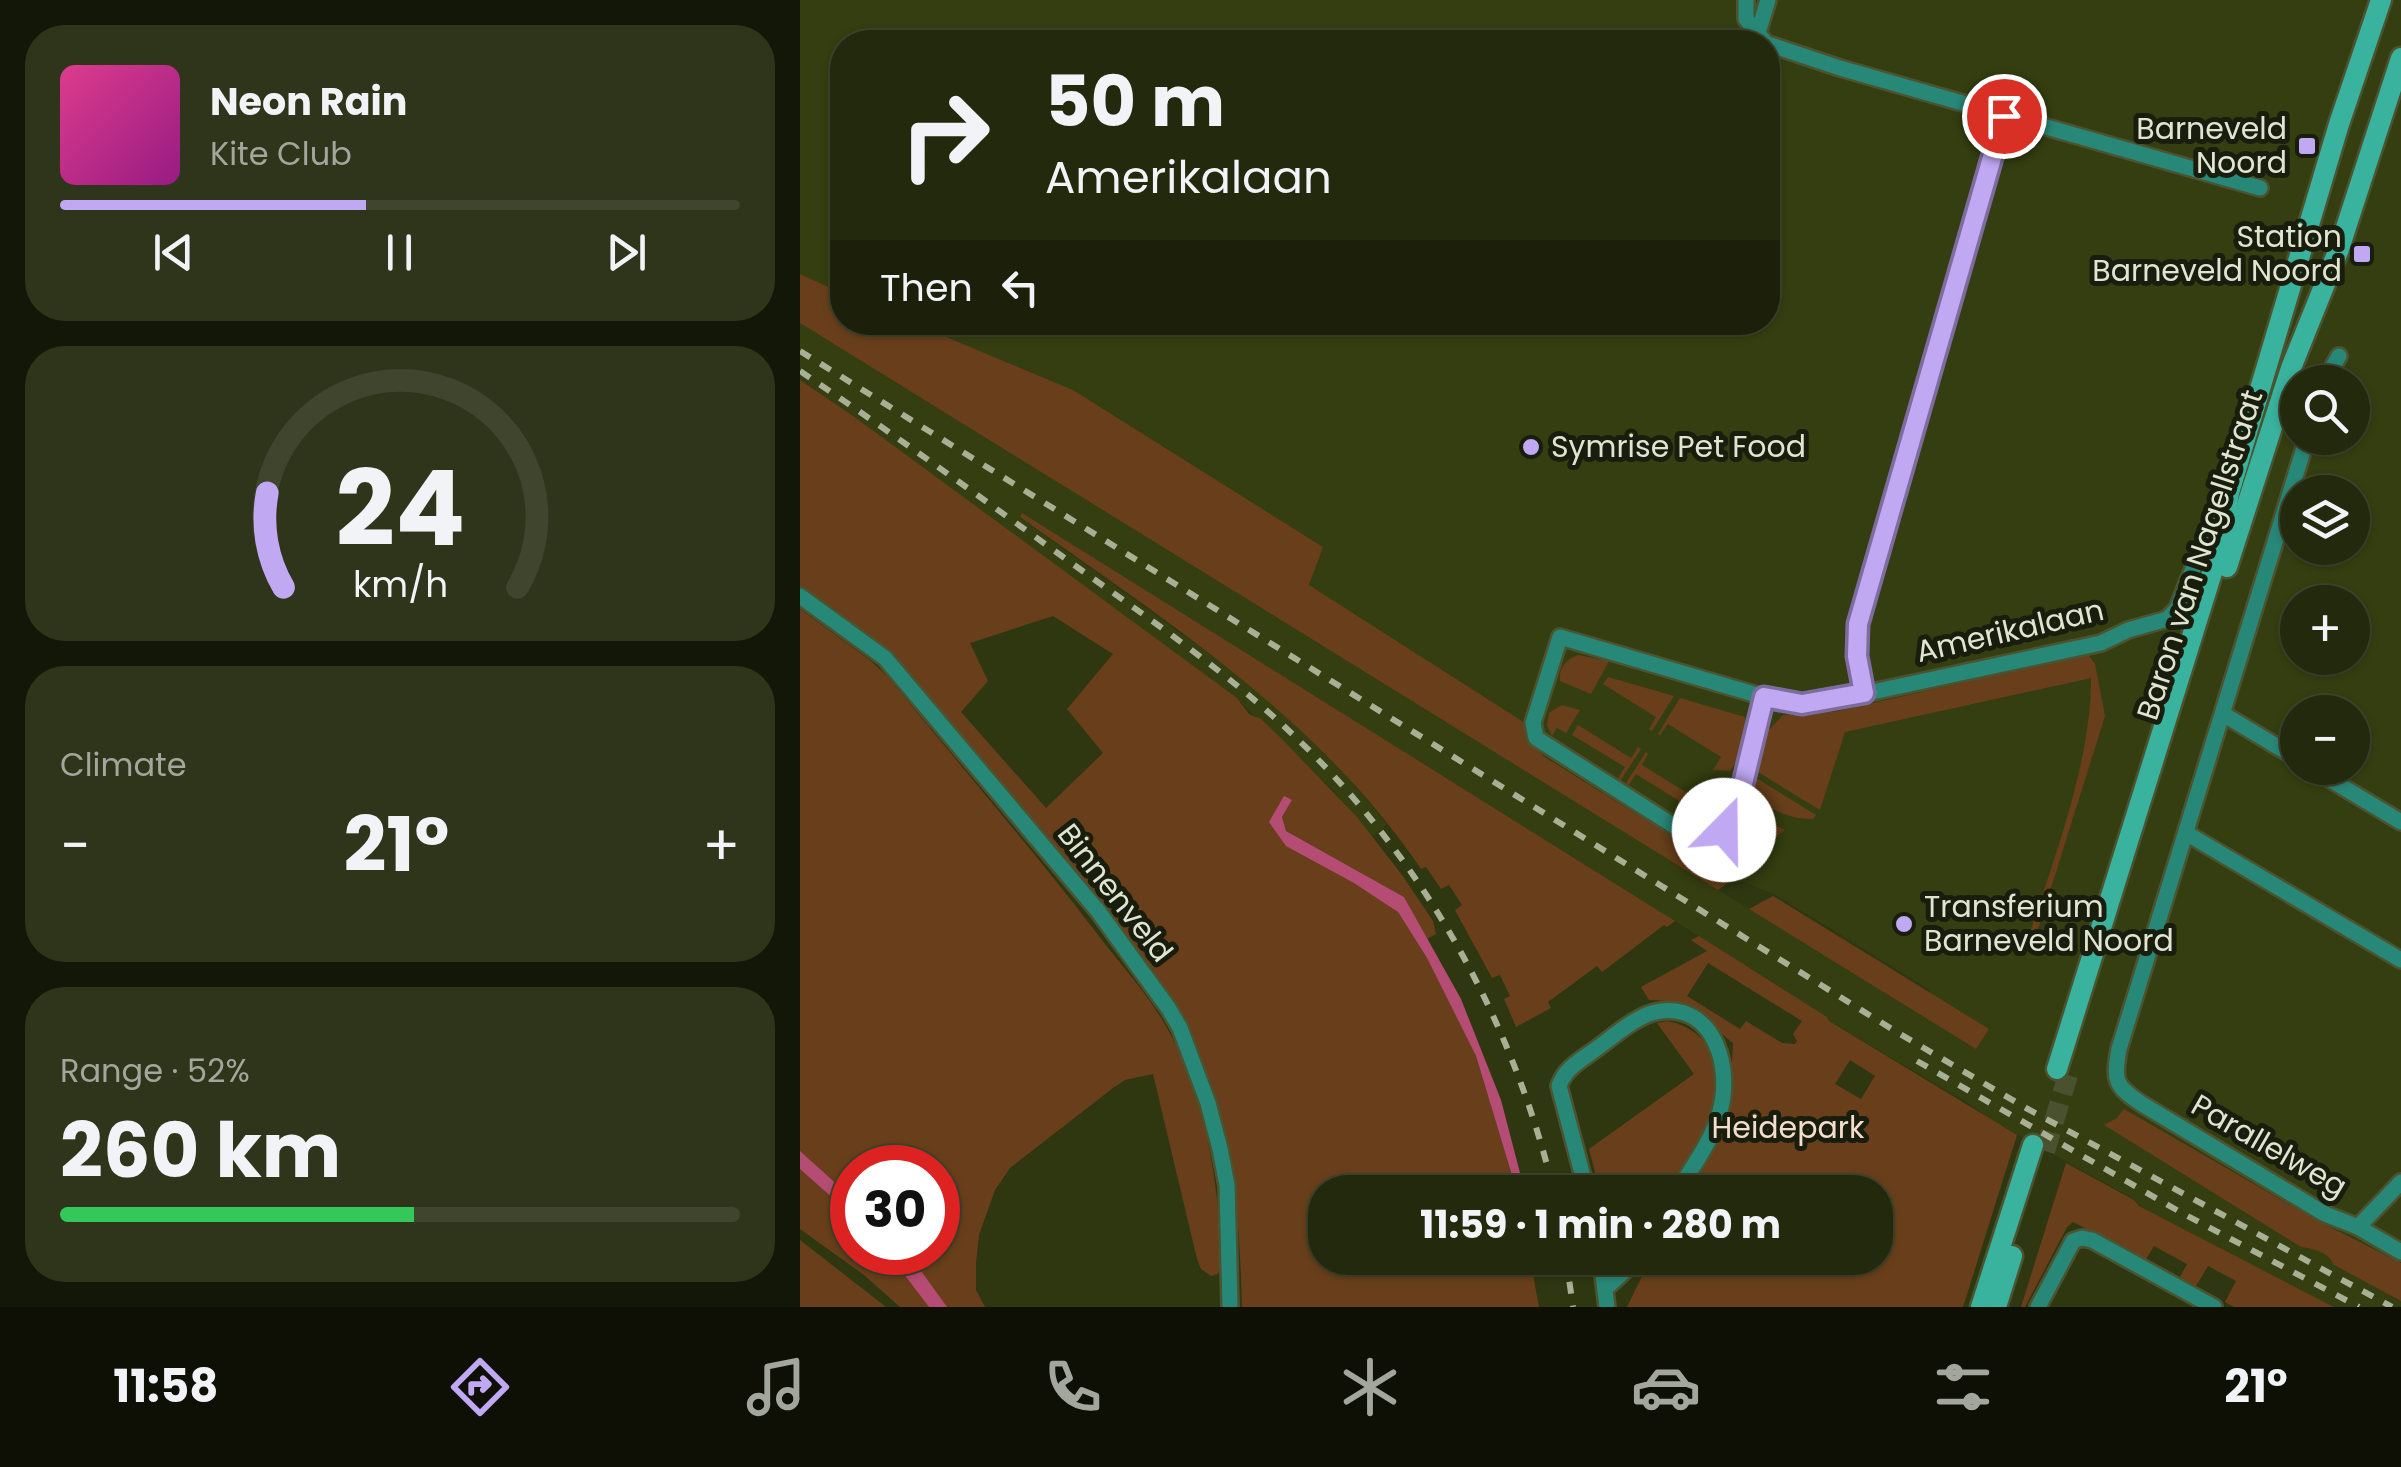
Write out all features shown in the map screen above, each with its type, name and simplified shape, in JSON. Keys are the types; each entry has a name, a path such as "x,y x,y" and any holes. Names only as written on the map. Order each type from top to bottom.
{"main road":[{"name":"Baron van Nagellstraat","path":"2381,0 2339,124 2229,494 2220,546 2063,1072 2272,424 2339,249 2401,58"},
{"path":"1981,1307 2039,1148 1996,1307"}],"street":[{"path":"1746,0 1746,19 1754,30"},
{"path":"1764,30 1768,0"},
{"path":"1780,46 2004,116 2260,188"},
{"path":"1864,693 1856,638 1862,608 2004,116"},
{"path":"2334,365 2339,356"},
{"path":"2302,455 2186,833 2401,960"},
{"name":"Baron van Nagellstraat","path":"2167,619 2177,609 2204,541 2229,494"},
{"name":"Binnenveld","path":"800,596 885,658 1074,882 1169,1009 1208,1102 1220,1149 1227,1185 1230,1307"},
{"name":"Amerikalaan","path":"1764,697 1734,813 1724,830 1712,838 1694,837 1654,814 1545,746 1536,738 1533,727 1560,636 1764,697 1802,704 2101,643 2167,619"},
{"path":"2223,714 2280,748"},
{"path":"2339,785 2401,822"},
{"name":"Parallelweg","path":"2186,833 2119,1049 2116,1080 2121,1089 2142,1104 2325,1214 2358,1227 2401,1252"},
{"path":"1583,1175 1559,1086 1562,1078 1567,1070 1618,1034 1649,1014 1663,1010 1695,1018 1720,1049 1724,1080 1720,1116 1687,1175"},
{"path":"2358,1227 2401,1182"},
{"path":"2038,1307 2073,1241 2082,1238 2214,1307"},
{"path":"1604,1275 1607,1307"},
{"path":"1606,1288 1621,1275"}],"shaded area":[{"path":"800,0 2401,0 2401,1282 2104,1125 2301,1247 2330,1257 2334,1265 2401,1301 2401,1307 2334,1307 2139,1206 2134,1199 1987,1118 1829,1021 1023,514 1020,518 1228,667 1282,711 1387,824 1371,839 1336,793 1236,698 800,380 800,323 1976,1049 1921,1008 1930,990 1776,895 1742,881 1504,733 1509,713 1309,585 1323,547 1073,390 942,335 1780,335 1780,30 830,30 830,288 800,274"},
{"path":"1284,796 1292,800 1282,817 1286,831 1404,897 1461,999 1501,1100 1521,1175 1512,1175 1476,1056 1427,958 1398,912 1286,846 1269,822"},
{"path":"800,1151 830,1178 830,1196 800,1169"},
{"path":"905,1275 924,1275 947,1307 929,1307"}],"green space":[{"path":"800,274 830,288 830,335 942,335 1073,390 1323,547 1309,585 1525,723 1529,740 1543,756 1688,846 1715,847 1748,868 1718,890 800,323"},
{"path":"800,380 1237,698 1357,817 1402,875 1433,921 1436,934 1427,939 1404,897 1286,831 1282,817 1292,800 1284,797 1270,822 1398,912 1427,958 1476,1056 1512,1175 1308,1175 1308,1275 1533,1275 1539,1307 1242,1307 1229,1154 1210,1084 1194,1046 1139,958 1087,888 890,654 800,587","holes":["1053,616 1113,654 1067,709 1103,753 1046,808 961,712 988,681 970,643"]},
{"path":"1022,513 1675,921 1664,925 1602,972 1597,966 1548,1002 1551,1008 1516,1027 1504,999 1510,996 1500,975 1492,978 1455,910 1462,905 1449,885 1441,889 1426,867 1421,869 1336,765 1237,675 1020,517"},
{"path":"800,609 888,677 1045,867 1160,1016 1189,1074 1207,1136 1222,1264 1218,1274 1211,1276 1201,1269 1197,1259 1153,1074 1125,1080 1010,1168 995,1190 979,1235 976,1290 985,1307 900,1307 864,1275 960,1275 960,1145 830,1145 830,1251 800,1229"},
{"path":"2088,654 2095,664 2105,716 2034,942 2028,939 2078,777 2091,678 1845,732 1820,810 1755,770 1765,734 1783,715 1838,711"},
{"path":"1578,655 1609,661 1591,694 1560,681 1564,665"},
{"path":"1608,677 1674,696 1652,731 1649,729 1656,717 1603,684"},
{"path":"1680,698 1745,717 1742,746 1730,771 1713,770 1721,757 1668,724 1658,734"},
{"path":"1562,705 1580,710 1566,733 1557,728 1552,736 1547,725 1549,713"},
{"path":"1578,725 1631,758 1638,747 1641,749 1621,780 1618,778 1625,767 1572,735"},
{"path":"1646,752 1642,765 1695,798 1704,785 1721,797 1723,806 1717,818 1707,825 1688,824 1682,821 1689,807 1636,774 1629,785 1626,783"},
{"path":"1753,776 1816,815 1813,819 1796,817 1772,808 1752,792"},
{"path":"1753,814 1785,830 1748,858 1726,843 1743,819"},
{"path":"1773,896 1989,1029 1976,1049 1749,909"},
{"name":"Heidepark","path":"1699,936 1829,1021 2017,1135 1963,1307 1627,1307 1643,1275 1893,1275 1893,1175 1693,1175 1730,1099 1733,1043 1697,1011 1678,1003 1649,1000 1641,987 1707,951 1691,940","holes":["1708,963 1802,1021 1793,1034 1795,1044 1782,1043 1746,1021 1740,1029 1687,996","1850,1060 1875,1076 1861,1099 1835,1084"]},
{"path":"1657,1023 1682,1025 1695,1033 1711,1053 1717,1095 1711,1121 1681,1175 1596,1175 1589,1149 1694,1074"},
{"path":"2124,1109 2318,1221 2401,1263 2401,1301 2334,1265 2320,1252 2301,1247 2104,1125"},
{"path":"2066,1163 2139,1206 2334,1307 2234,1307 2225,1302 2236,1281 2208,1266 2196,1286 2180,1277 2187,1264 2154,1246 2146,1259 2073,1222 2025,1307 2021,1307"},
{"path":"800,1240 830,1263 830,1275 845,1275 886,1307 800,1307"}],"tunnel":[{"path":"2045,1151 2068,1075"}],"railway":[{"path":"800,351 1895,1031 2026,1108 2392,1307"},
{"path":"800,371 1196,654 1275,718 1325,767 1413,875 1450,934 1512,1059 1549,1175"},
{"path":"1917,1061 2182,1213 2359,1307"},
{"path":"1568,1275 1573,1307"}],"place":[{"name":"Barneveld Noord","path":"2307,146"},
{"name":"Station Barneveld Noord","path":"2362,254"},
{"name":"Symrise Pet Food","path":"1531,447"},
{"name":"Transferium Barneveld Noord","path":"1904,924"}],"route":[{"path":"1724,830 1740,796 1764,697 1802,704 1864,693 1857,656 1858,624 2004,116"}]}
